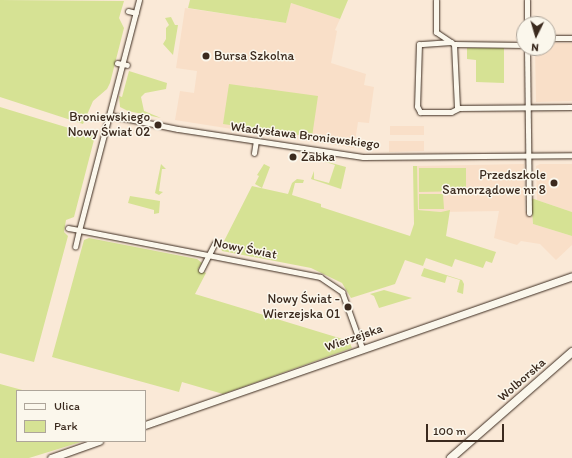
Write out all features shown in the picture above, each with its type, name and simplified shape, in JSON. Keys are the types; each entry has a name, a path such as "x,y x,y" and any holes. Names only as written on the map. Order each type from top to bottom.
{"main road":[{"name":"Wolborska","path":"451,458 572,352"}],"street":[{"path":"75,247 109,115 125,65 139,0"},
{"path":"435,42 436,0"},
{"path":"527,0 527,16"},
{"path":"128,11 136,13"},
{"path":"436,32 452,43"},
{"path":"556,38 572,38"},
{"path":"516,45 435,42 420,43 418,49 419,111 451,112 457,108 572,107"},
{"path":"452,43 457,108"},
{"path":"527,56 529,213"},
{"path":"117,62 125,65"},
{"name":"Władysława Broniewskiego","path":"109,115 256,141 363,157 572,155"},
{"path":"254,153 256,141"},
{"name":"Nowy Świat","path":"68,228 303,272 332,283 343,295 362,348"},
{"path":"201,270 215,243"},
{"name":"Wierzejska","path":"146,425 362,348 572,276"},
{"path":"51,458 96,442"}],"shaded area":[{"path":"291,3 340,19 335,30 337,31 331,63 366,74 364,85 374,87 369,123 358,122 354,148 175,120 180,91 194,93 197,71 176,68 185,8 286,23"},
{"path":"556,43 572,43 572,101 536,102 535,56 556,56"},
{"path":"390,126 424,126 424,135 390,135"},
{"path":"389,141 424,141 424,151 389,152"},
{"path":"524,164 525,211 532,214 533,224 572,236 572,245 556,260 540,244 521,241 517,245 494,238 499,211 441,212 418,210 417,166"},
{"name":"Przedszkole Samorządowe nr 8","path":"540,164 572,164 572,212 537,200 536,166"}],"green space":[{"path":"0,0 124,1 119,18 124,28 110,83 107,89 93,101 83,124 0,97"},
{"path":"190,0 348,0 340,19 291,3 286,23 188,8"},
{"path":"171,17 175,25 178,25 173,55 163,44 166,39 166,28 169,25 165,18"},
{"path":"467,48 504,48 504,83 476,82 476,60 467,59"},
{"path":"129,71 167,83 166,89 145,93 141,97 144,111 161,118 128,111 120,107 119,96 122,97"},
{"path":"229,84 318,96 312,137 223,124"},
{"path":"0,107 95,136 74,217 66,220 64,232 68,236 34,362 0,353"},
{"path":"317,159 346,167 341,189 311,179 314,171 314,179 329,183 335,165"},
{"path":"161,164 166,169 162,169 159,191 163,192 159,195 155,193"},
{"path":"264,164 270,167 262,188 255,184 259,176 257,175"},
{"path":"413,166 417,166 418,210 441,212 450,210 446,236 496,252 492,263 486,261 483,268 455,259 452,267 426,258 423,266 405,260 395,284 351,298 342,283 311,268 222,251 221,247 252,186 288,194 292,183 297,179 304,180 303,183 295,183 292,195 321,204 321,207 410,236 414,224"},
{"path":"419,168 466,168 466,191 419,192"},
{"path":"419,194 443,194 444,209 419,209"},
{"path":"130,196 160,201 159,213 154,214 154,210 128,203"},
{"path":"531,198 572,212 572,236 533,224"},
{"path":"89,238 197,259 202,263 198,269 206,273 195,294 349,341 352,348 223,394 182,382 179,392 52,357 84,240"},
{"path":"424,268 462,280 464,284 463,294 457,292 460,280 447,276 445,283 421,276"},
{"path":"384,290 412,298 379,308 374,296 370,294"},
{"path":"0,384 22,390 16,390 16,442 81,442 29,458 0,458"}],"place":[{"name":"Bursa Szkolna","path":"206,56"},
{"name":"Broniewskiego Nowy Świat 02","path":"158,125"},
{"name":"Żabka","path":"293,157"},
{"name":"Przedszkole Samorządowe nr 8","path":"554,183"},
{"name":"Nowy Świat - Wierzejska 01","path":"348,307"}]}
